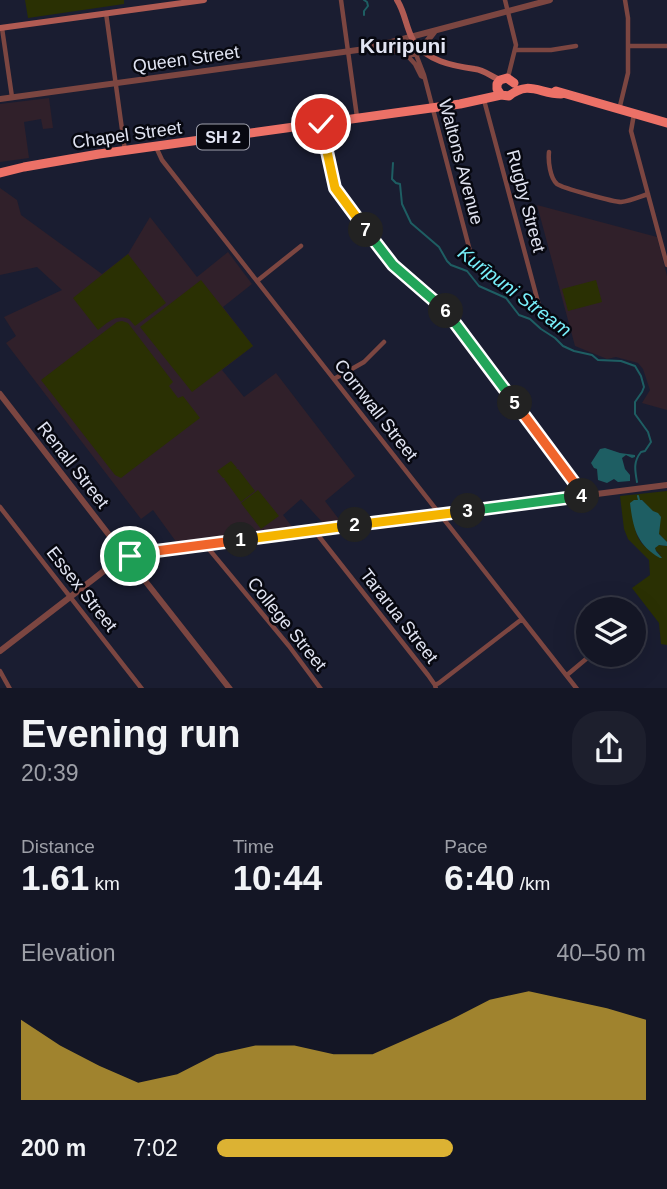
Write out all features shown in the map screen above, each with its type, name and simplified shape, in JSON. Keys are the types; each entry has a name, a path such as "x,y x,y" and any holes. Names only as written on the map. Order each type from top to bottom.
{"highway":[{"name":"SH 2","path":"504,86 529,84 667,123"},
{"name":"Chapel Street","path":"0,170 432,109 484,100 504,86"}],"main road":[{"path":"1,28 204,0"},
{"path":"397,0 419,52 435,60 476,69 504,86"}],"street":[{"path":"341,0 357,119"},
{"path":"504,86 516,43 505,0"},
{"name":"Queen Street","path":"0,99 376,47 550,0"},
{"path":"619,111 627,79 628,18 625,0"},
{"path":"106,13 125,151"},
{"path":"1,28 12,97"},
{"path":"419,52 435,31"},
{"path":"515,50 551,50 576,46"},
{"path":"628,46 667,46"},
{"name":"Queen Street","path":"376,47 413,55 419,52"},
{"name":"Waltons Avenue","path":"419,52 417,57 471,255"},
{"name":"Waltons Avenue","path":"405,53 423,77"},
{"name":"Rugby Street","path":"484,100 538,310"},
{"path":"634,114 631,131 667,265"},
{"path":"321,124 335,188 386,257 446,311 582,496"},
{"name":"Cornwall Street","path":"156,147 162,160 577,688"},
{"path":"549,152 554,179 561,186 615,201 626,201 648,194"},
{"path":"257,281 301,246"},
{"path":"334,379 364,362 384,342"},
{"name":"Renall Street","path":"0,394 230,688"},
{"path":"0,651 126,556 667,485"},
{"name":"Essex Street","path":"0,507 142,688"},
{"name":"Tararua Street","path":"316,530 435,687"},
{"name":"College Street","path":"207,544 216,559 321,688"},
{"path":"435,687 522,619"},
{"path":"567,675 577,667"},
{"path":"0,671 10,688"}],"shaded area":[{"path":"25,0 124,0 124,4 28,18"},
{"path":"49,98 53,128 43,129 41,119 24,122 29,158 0,162 0,104"},
{"path":"0,188 17,200 21,215 102,274 128,254 150,217 197,277 228,252 252,284 223,307 253,346 222,370 244,397 276,373 355,476 325,501 341,522 324,524 301,499 283,515 293,528 177,543 153,510 141,519 6,343 16,336 4,317 62,290 37,267 0,275"},
{"path":"537,205 657,237 667,276 667,410 642,403 650,390 643,369 638,363 616,357 607,359 575,346"},
{"path":"128,254 166,303 135,326 129,319 120,317 98,330 73,298"},
{"path":"201,280 253,346 192,392 140,327"},
{"path":"596,280 602,302 568,311 562,289"},
{"path":"117,322 128,323 173,382 169,386 178,398 183,396 200,418 121,478 115,475 41,380"},
{"path":"600,449 635,455 632,458 626,455 622,458 630,481 618,482 614,479 607,483 598,480 597,469 591,463"},
{"path":"231,461 255,491 241,502 217,471"},
{"path":"258,490 279,516 261,529 241,503"},
{"path":"667,491 667,542 659,534 656,519 642,500 634,500 634,509 637,534 645,546 661,554 655,547 667,546 667,645 661,644 659,623 646,606 646,597 639,597 632,588 650,575 649,560 628,539 624,529 620,496"},
{"path":"642,500 661,517 659,534 667,542 667,546 659,545 655,548 662,558 652,553 638,535 630,503"}],"waterway":[{"name":"Kurīpuni Stream","path":"364,0 368,6 364,15"},
{"name":"Kurīpuni Stream","path":"393,163 392,179 400,184 402,204 411,223 439,247 451,265 467,271 479,286 506,298 519,315 530,319 563,346 592,355 598,360 621,361 635,366 644,387 635,402 635,414 648,432 651,442 637,459 637,482"},
{"name":"Kurīpuni Stream","path":"638,496 639,500"}],"district":[{"name":"Kuripuni","path":"403,46"}],"route":[{"path":"130,556 129,554 141,552 582,496 446,311 393,265 335,188 321,124"}]}
